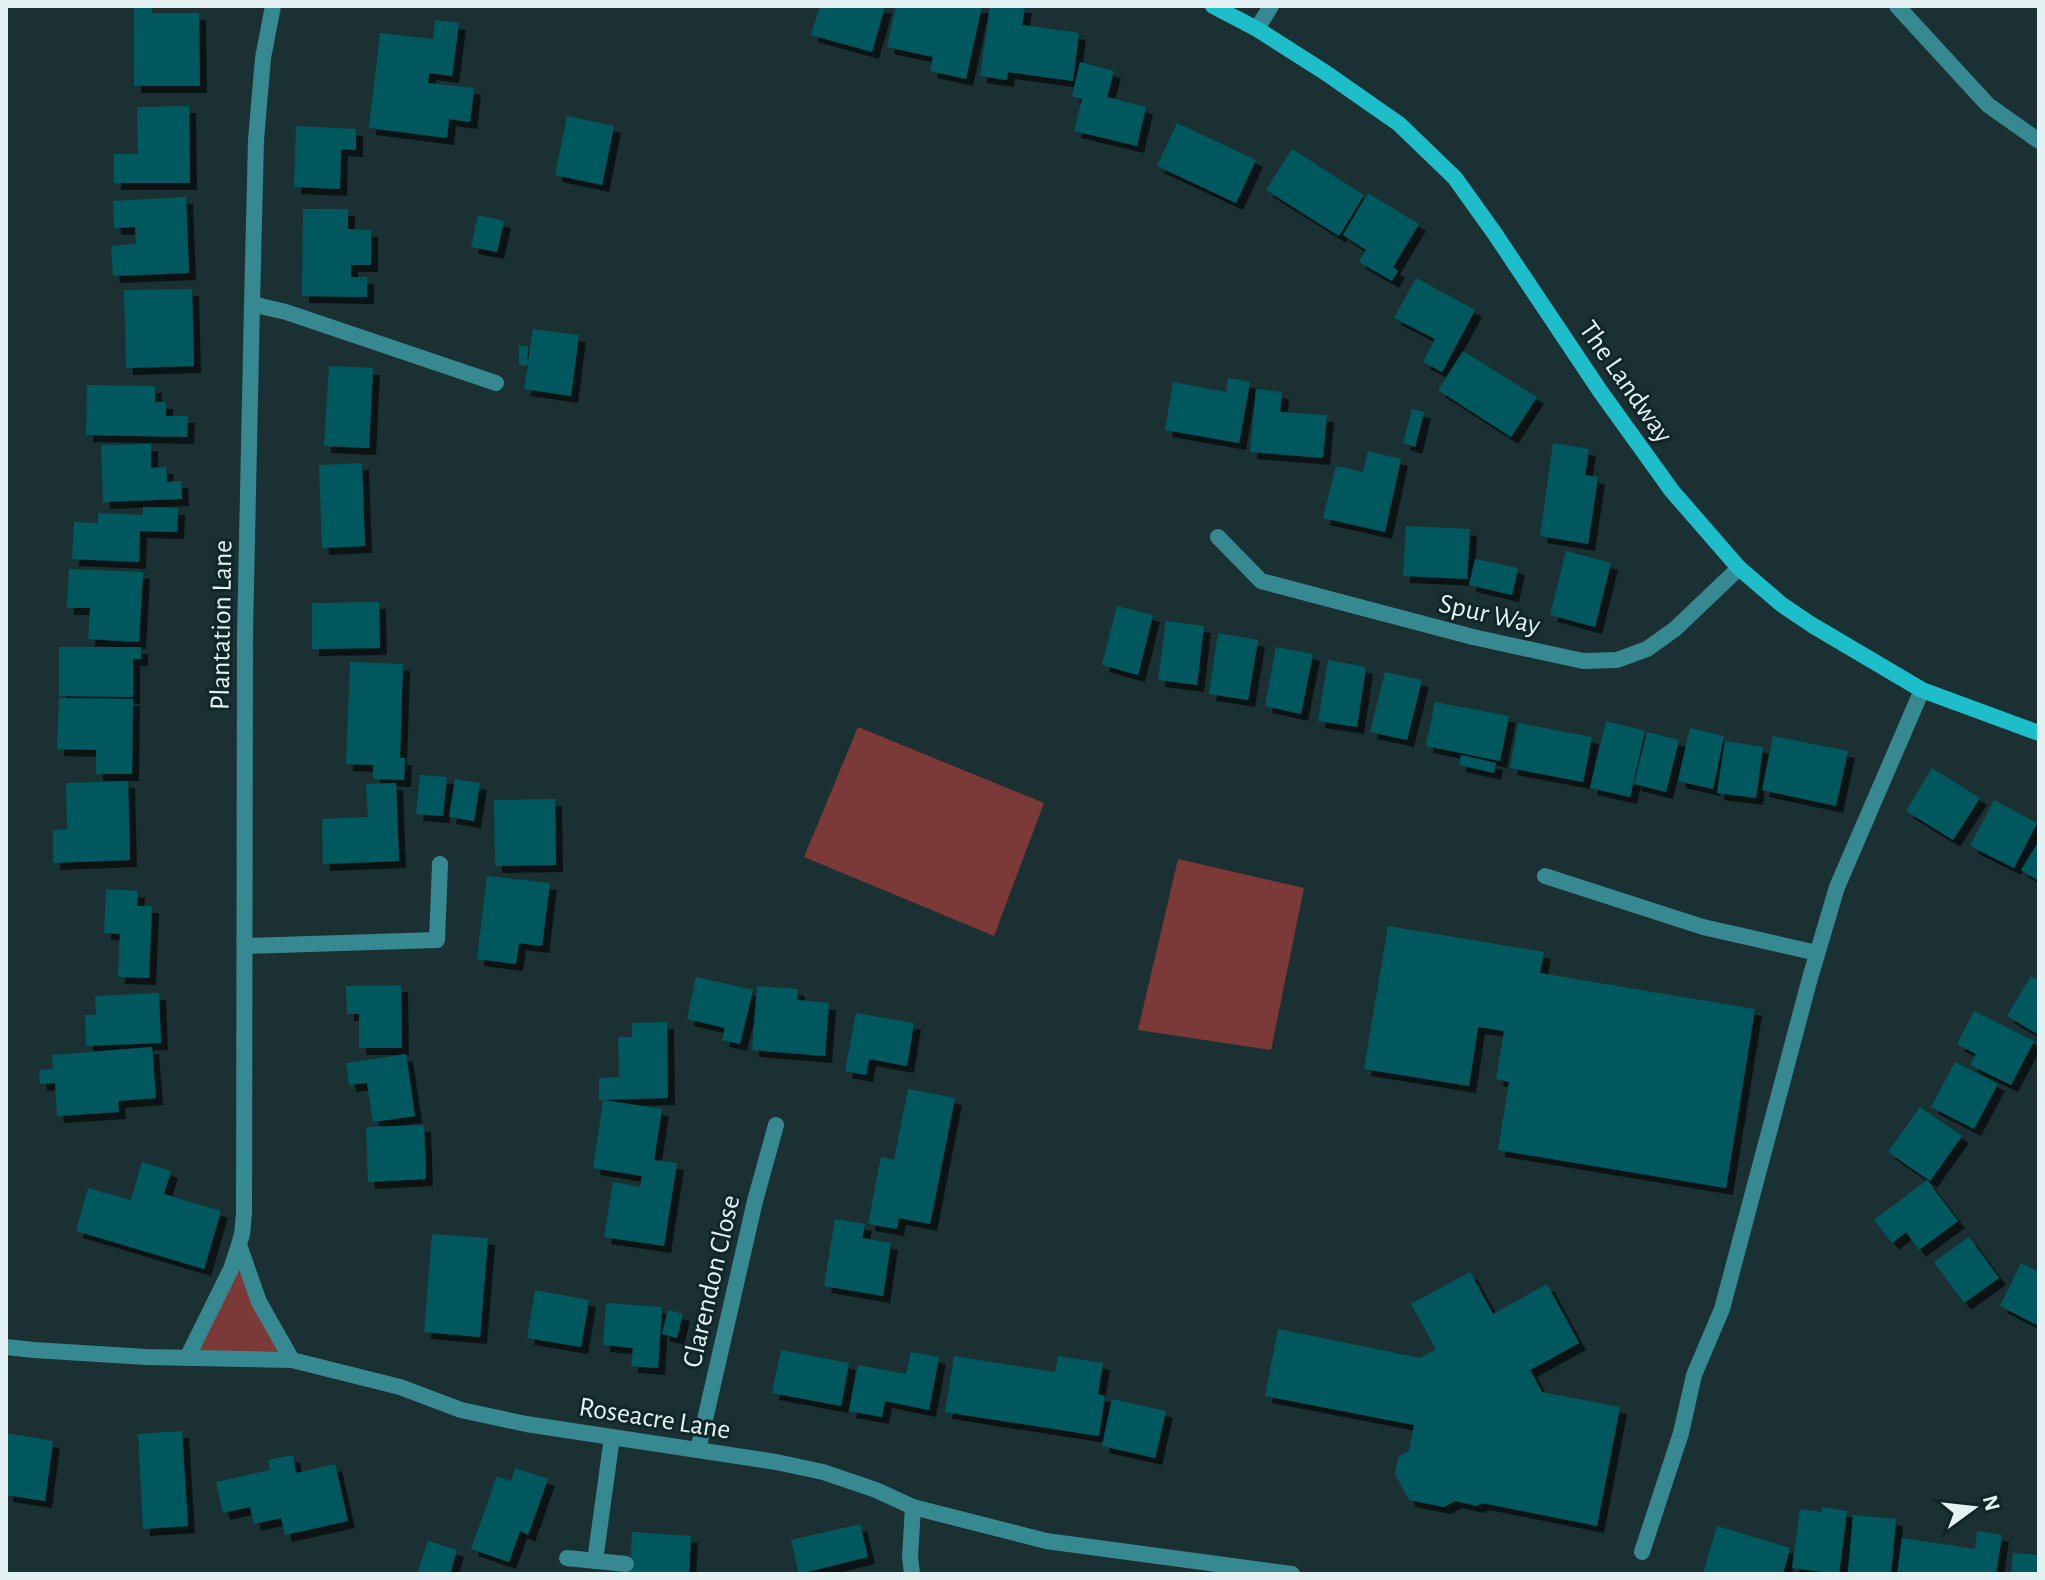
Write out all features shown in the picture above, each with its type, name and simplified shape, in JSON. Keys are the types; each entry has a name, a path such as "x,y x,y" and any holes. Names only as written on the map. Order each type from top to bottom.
{"street":[{"name":"Plantation Lane","path":"187,1358 231,1269 242,1234 244,1214 245,634 252,304 256,140 263,58 273,6"},
{"name":"The Landway","path":"1213,6 1257,29 1399,124 1455,178 1663,478 1739,568 1781,604 1812,625 1922,690 2039,733"},
{"path":"1257,29 1271,6"},
{"path":"1897,6 1988,105 2039,141"},
{"path":"252,304 286,312 496,383"},
{"name":"Spur Way","path":"1218,537 1261,581 1473,637 1583,661 1617,660 1647,649 1675,629 1739,568"},
{"path":"1642,1552 1681,1433 1694,1375 1722,1309 1837,887 1922,690"},
{"path":"245,946 437,940 440,864"},
{"path":"1545,876 1703,927 1817,953"},
{"name":"Clarendon Close","path":"698,1450 755,1201 776,1125"},
{"name":"Plantation Lane","path":"239,1245 259,1302 292,1360"},
{"name":"Roseacre Lane","path":"6,1347 187,1358 292,1360 400,1387 461,1410 526,1424 823,1472 876,1490 913,1507 1046,1541 1292,1574"},
{"path":"595,1561 612,1437"},
{"path":"912,1574 913,1507"},
{"path":"567,1558 626,1564"}],"shaded area":[{"path":"858,727 1044,803 994,936 804,857"},
{"path":"1178,859 1304,888 1271,1050 1138,1030"},
{"path":"239,1245 292,1360 187,1358"}],"building":[{"path":"134,6 152,6 152,13 199,13 200,86 134,86"},
{"path":"820,6 885,6 872,52 811,35"},
{"path":"896,6 982,6 966,79 930,71 933,57 887,47"},
{"path":"990,6 1025,6 1022,25 1079,33 1073,81 1008,72 1007,80 980,76"},
{"path":"435,20 459,23 452,76 429,73 428,83 474,88 470,122 449,119 447,138 369,128 380,33 433,39"},
{"path":"1080,62 1114,71 1107,97 1146,107 1137,146 1074,131 1082,99 1072,96"},
{"path":"189,106 190,183 114,183 114,154 138,154 137,107"},
{"path":"567,116 614,126 602,185 555,175"},
{"path":"1177,123 1256,160 1236,203 1157,166"},
{"path":"296,126 356,129 356,150 341,149 340,189 294,187"},
{"path":"1292,149 1364,195 1339,236 1266,190"},
{"path":"1368,193 1419,224 1393,267 1398,271 1392,281 1359,262 1366,250 1343,235"},
{"path":"186,197 189,273 113,276 111,246 136,244 135,227 114,228 113,201"},
{"path":"303,209 348,209 348,229 371,230 371,265 351,265 351,277 367,277 367,297 302,296"},
{"path":"478,215 504,221 497,252 471,247"},
{"path":"1416,278 1475,310 1442,372 1423,362 1435,339 1394,318"},
{"path":"192,289 194,366 126,368 124,290"},
{"path":"533,329 579,335 571,396 524,389"},
{"path":"519,346 528,346 527,366 519,365"},
{"path":"1463,351 1537,397 1511,437 1438,390"},
{"path":"329,366 373,368 369,448 324,446"},
{"path":"1228,378 1250,382 1239,443 1165,430 1173,382 1226,392"},
{"path":"87,385 155,386 155,402 166,402 166,416 188,416 187,437 86,435"},
{"path":"1256,389 1282,392 1280,412 1327,415 1323,458 1250,452"},
{"path":"1412,409 1424,412 1415,447 1403,443"},
{"path":"1553,443 1589,449 1585,475 1598,477 1588,544 1540,536"},
{"path":"151,444 151,468 166,467 167,482 181,481 182,499 103,502 101,445"},
{"path":"1368,451 1401,459 1385,532 1323,518 1336,466 1363,472"},
{"path":"362,463 365,546 322,548 319,465"},
{"path":"143,507 178,508 177,532 140,531 139,562 72,559 74,522 98,523 98,513 143,515"},
{"path":"1406,526 1470,529 1467,579 1403,576"},
{"path":"1566,551 1611,563 1595,627 1550,615"},
{"path":"1475,559 1518,568 1512,595 1469,585"},
{"path":"69,569 143,572 139,642 88,639 90,608 67,608"},
{"path":"379,602 380,648 312,649 312,603"},
{"path":"1117,606 1153,615 1138,675 1102,665"},
{"path":"1166,621 1204,626 1197,685 1158,680"},
{"path":"1218,633 1258,640 1248,700 1209,694"},
{"path":"59,647 141,647 141,659 133,659 133,697 59,696"},
{"path":"1276,647 1313,654 1301,714 1265,706"},
{"path":"1328,660 1366,667 1357,727 1318,721"},
{"path":"350,662 403,664 400,758 405,758 404,780 373,779 373,765 346,764"},
{"path":"1385,672 1422,680 1407,740 1370,732"},
{"path":"59,698 133,699 132,774 96,774 96,750 57,749"},
{"path":"1435,702 1509,716 1500,761 1426,746"},
{"path":"1606,721 1645,731 1630,797 1590,788"},
{"path":"1518,723 1592,737 1583,782 1510,768"},
{"path":"1690,728 1724,736 1713,789 1678,781"},
{"path":"1647,732 1679,740 1666,792 1634,784"},
{"path":"1773,736 1848,751 1836,806 1762,790"},
{"path":"1725,741 1763,747 1756,798 1717,793"},
{"path":"1461,755 1496,763 1494,773 1459,765"},
{"path":"1932,768 1980,798 1953,840 1906,811"},
{"path":"420,775 447,777 443,816 416,814"},
{"path":"455,779 480,783 474,821 449,817"},
{"path":"128,781 130,860 53,863 53,830 67,829 66,783"},
{"path":"396,783 399,861 323,864 322,819 368,817 366,784"},
{"path":"555,799 556,865 495,866 494,800"},
{"path":"1994,800 2037,823 2014,868 1970,846"},
{"path":"2039,841 2039,881 2021,870"},
{"path":"487,876 550,883 542,946 519,943 516,964 477,959"},
{"path":"106,889 138,891 137,906 152,906 149,978 118,977 120,934 104,933"},
{"path":"1388,926 1544,952 1540,973 1755,1009 1726,1188 1498,1150 1509,1082 1496,1079 1504,1031 1478,1027 1469,1086 1364,1069"},
{"path":"2031,976 2039,980 2039,1035 2007,1016"},
{"path":"696,977 753,990 740,1044 722,1040 725,1028 687,1019"},
{"path":"401,985 402,1048 359,1048 359,1014 347,1014 346,986"},
{"path":"757,986 798,989 797,1000 829,1003 825,1056 752,1050"},
{"path":"159,993 161,1043 86,1046 85,1015 96,1015 95,996"},
{"path":"1974,1011 2034,1041 2011,1085 1970,1065 1976,1054 1957,1044"},
{"path":"856,1013 914,1023 907,1066 869,1059 866,1075 845,1071"},
{"path":"667,1022 668,1098 599,1100 599,1078 619,1077 618,1037 632,1037 632,1023"},
{"path":"152,1047 156,1098 118,1101 119,1112 57,1116 55,1083 40,1084 39,1070 53,1069 52,1055"},
{"path":"406,1054 415,1116 373,1122 367,1083 349,1085 346,1063"},
{"path":"1955,1062 1998,1084 1974,1129 1931,1107"},
{"path":"908,1089 955,1098 930,1224 899,1218 897,1229 868,1224 881,1157 894,1160"},
{"path":"603,1100 662,1109 654,1160 677,1163 664,1246 604,1237 613,1182 640,1187 642,1176 593,1168"},
{"path":"1920,1107 1962,1136 1930,1181 1888,1152"},
{"path":"424,1125 426,1179 368,1182 366,1127"},
{"path":"142,1162 171,1171 164,1194 221,1211 204,1269 76,1231 88,1188 131,1200"},
{"path":"1927,1180 1958,1221 1919,1250 1906,1232 1892,1243 1874,1220"},
{"path":"835,1219 865,1224 862,1238 891,1243 883,1296 824,1286"},
{"path":"432,1234 488,1238 480,1337 424,1332"},
{"path":"1969,1237 1999,1278 1964,1303 1934,1262"},
{"path":"2021,1263 2039,1272 2039,1326 2000,1306"},
{"path":"1470,1272 1493,1314 1547,1284 1579,1343 1530,1370 1542,1392 1620,1407 1597,1526 1482,1503 1477,1506 1455,1501 1444,1507 1409,1500 1395,1474 1398,1457 1409,1451 1414,1425 1265,1396 1278,1329 1420,1358 1436,1349 1411,1304"},
{"path":"535,1290 589,1300 581,1347 527,1338"},
{"path":"606,1303 662,1307 658,1368 631,1366 633,1348 603,1345"},
{"path":"668,1310 683,1314 677,1338 662,1334"},
{"path":"781,1350 849,1363 841,1406 772,1393"},
{"path":"911,1352 939,1357 929,1410 885,1401 882,1417 849,1411 858,1365 906,1374"},
{"path":"954,1356 1055,1372 1058,1356 1103,1363 1098,1394 1105,1396 1099,1436 945,1412"},
{"path":"1112,1399 1166,1411 1155,1458 1102,1446"},
{"path":"182,1431 188,1526 143,1529 138,1434"},
{"path":"6,1433 53,1441 45,1501 6,1495"},
{"path":"293,1455 296,1473 335,1464 348,1521 285,1535 281,1518 254,1524 250,1507 223,1513 216,1482 270,1470 268,1460"},
{"path":"515,1468 548,1479 528,1535 520,1531 509,1562 471,1549 497,1476 511,1481"},
{"path":"1822,1507 1847,1511 1839,1574 1792,1568 1800,1509 1821,1512"},
{"path":"1853,1515 1896,1519 1891,1574 1848,1574"},
{"path":"860,1524 868,1557 799,1574 791,1540"},
{"path":"1717,1526 1790,1548 1783,1574 1703,1574"},
{"path":"1977,1531 2002,1535 1996,1574 1897,1574 1902,1538 1975,1549"},
{"path":"632,1532 691,1536 689,1574 630,1573"},
{"path":"428,1541 457,1550 450,1574 417,1574"},
{"path":"2013,1553 2039,1555 2039,1574 2011,1574"}]}
